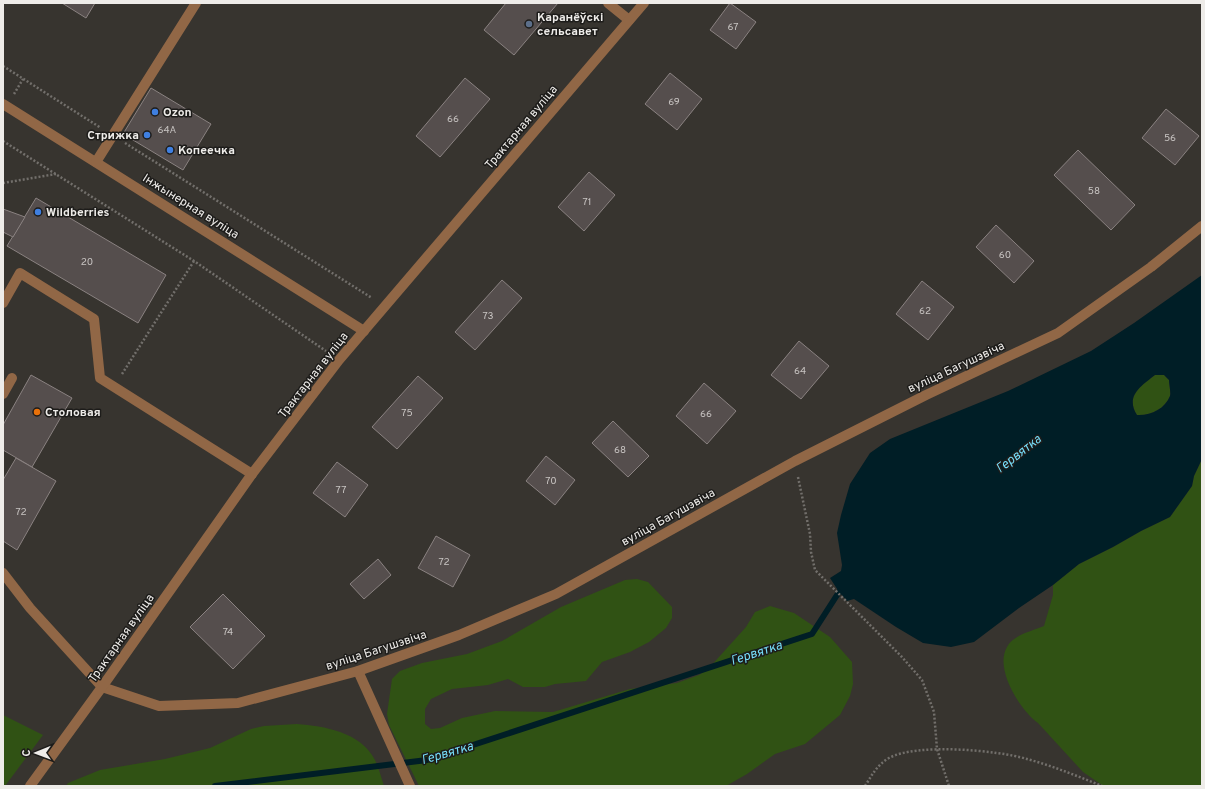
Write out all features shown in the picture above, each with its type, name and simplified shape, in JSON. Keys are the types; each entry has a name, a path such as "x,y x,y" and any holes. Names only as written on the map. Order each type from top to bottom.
{"street":[{"path":"96,162 196,3"},
{"path":"608,3 629,20"},
{"name":"Трактарная вуліца","path":"30,786 102,687 252,474 339,360 644,3"},
{"name":"Інжынерная вуліца","path":"3,104 364,331"},
{"name":"вуліца Багушэвіча","path":"102,687 159,706 238,703 358,671 460,635 556,594 795,461 926,395 1058,333 1151,267 1202,226"},
{"path":"3,303 20,274 94,319 100,378 252,474"},
{"path":"3,394 12,378"},
{"path":"3,573 30,608 102,687"},
{"path":"358,671 396,758 410,786"}],"path":[{"path":"3,66 386,306"},
{"path":"3,141 194,261 339,360"},
{"path":"3,183 56,174"},
{"path":"114,386 194,261"},
{"path":"795,461 810,534 810,552 815,570 848,605 892,647 922,680 934,712 937,749 949,786"},
{"path":"866,786 876,769 889,758 906,752 937,749 984,751 1026,758 1102,786"}],"green space":[{"path":"1155,375 1164,375 1169,380 1170,396 1168,401 1161,408 1152,413 1137,415 1133,402 1134,396 1140,387"},
{"path":"1202,459 1202,786 1102,785 1083,772 1024,709 1006,677 1004,656 1007,647 1018,636 1044,626 1053,595 1053,585 1079,564 1170,517 1192,486 1194,476"},
{"path":"637,579 648,582 672,607 672,618 666,628 649,642 630,652 602,662 586,681 555,684 545,687 523,687 508,679 488,685 452,689 431,699 425,709 425,724 431,729 440,728 462,718 495,711 553,712 630,689 677,683 699,675 709,668 746,627 755,612 770,606 794,613 830,637 852,662 853,684 850,696 840,715 805,744 775,754 747,774 726,786 419,786 389,725 387,714 392,679 400,671 422,663 467,654 502,641 561,607 625,580"},
{"path":"3,715 43,735 5,786 3,786"},
{"path":"297,724 341,732 361,743 369,750 375,760 384,786 66,786 68,783 100,770 165,759 210,748 251,729 264,726"}],"water":[{"path":"1202,275 1202,459 1194,476 1192,486 1170,517 1079,564 1053,585 1019,608 974,642 951,647 923,643 854,599 847,601 830,578 841,571 842,565 837,533 850,484 870,453 890,439 1008,391 1091,351","holes":["1155,375 1164,375 1169,380 1170,396 1168,401 1165,405 1152,413 1137,415 1133,402 1136,392"]}],"building":[{"path":"62,3 95,3 86,18"},
{"path":"506,3 558,3 514,55 484,30"},
{"path":"730,3 756,22 736,49 710,30"},
{"path":"670,73 702,99 677,130 645,104"},
{"path":"465,78 490,99 440,157 416,136"},
{"path":"151,88 211,124 183,170 123,134"},
{"path":"1166,109 1199,136 1175,165 1142,138"},
{"path":"1078,150 1135,205 1111,230 1054,175"},
{"path":"589,172 615,195 584,231 558,207"},
{"path":"36,198 166,275 138,323 7,246"},
{"path":"3,209 25,217 13,237 3,232"},
{"path":"996,225 1034,261 1014,283 976,247"},
{"path":"502,280 522,298 475,350 455,332"},
{"path":"922,281 954,307 928,340 896,314"},
{"path":"799,341 829,366 801,399 771,375"},
{"name":"Столовая","path":"31,375 72,398 32,467 3,450 3,425"},
{"path":"418,376 443,398 397,449 372,427"},
{"path":"704,383 736,411 707,444 676,416"},
{"path":"613,421 649,456 628,477 592,443"},
{"path":"546,456 575,480 555,505 526,481"},
{"path":"16,458 56,481 17,550 3,541 3,480"},
{"path":"337,462 368,485 345,517 313,493"},
{"path":"436,536 470,555 453,587 418,568"},
{"path":"378,559 391,575 364,599 350,584"},
{"path":"223,594 265,636 233,669 190,627"}],"waterway":[{"name":"Гервятка","path":"215,786 427,760 812,634 839,592"}],"place":[{"name":"Каранёўскі сельсавет","path":"529,24"},
{"name":"Ozon","path":"155,112"},
{"name":"Стрижка","path":"147,135"},
{"name":"Копеечка","path":"170,150"},
{"name":"Wildberries","path":"38,212"},
{"name":"Столовая","path":"37,412"}]}
